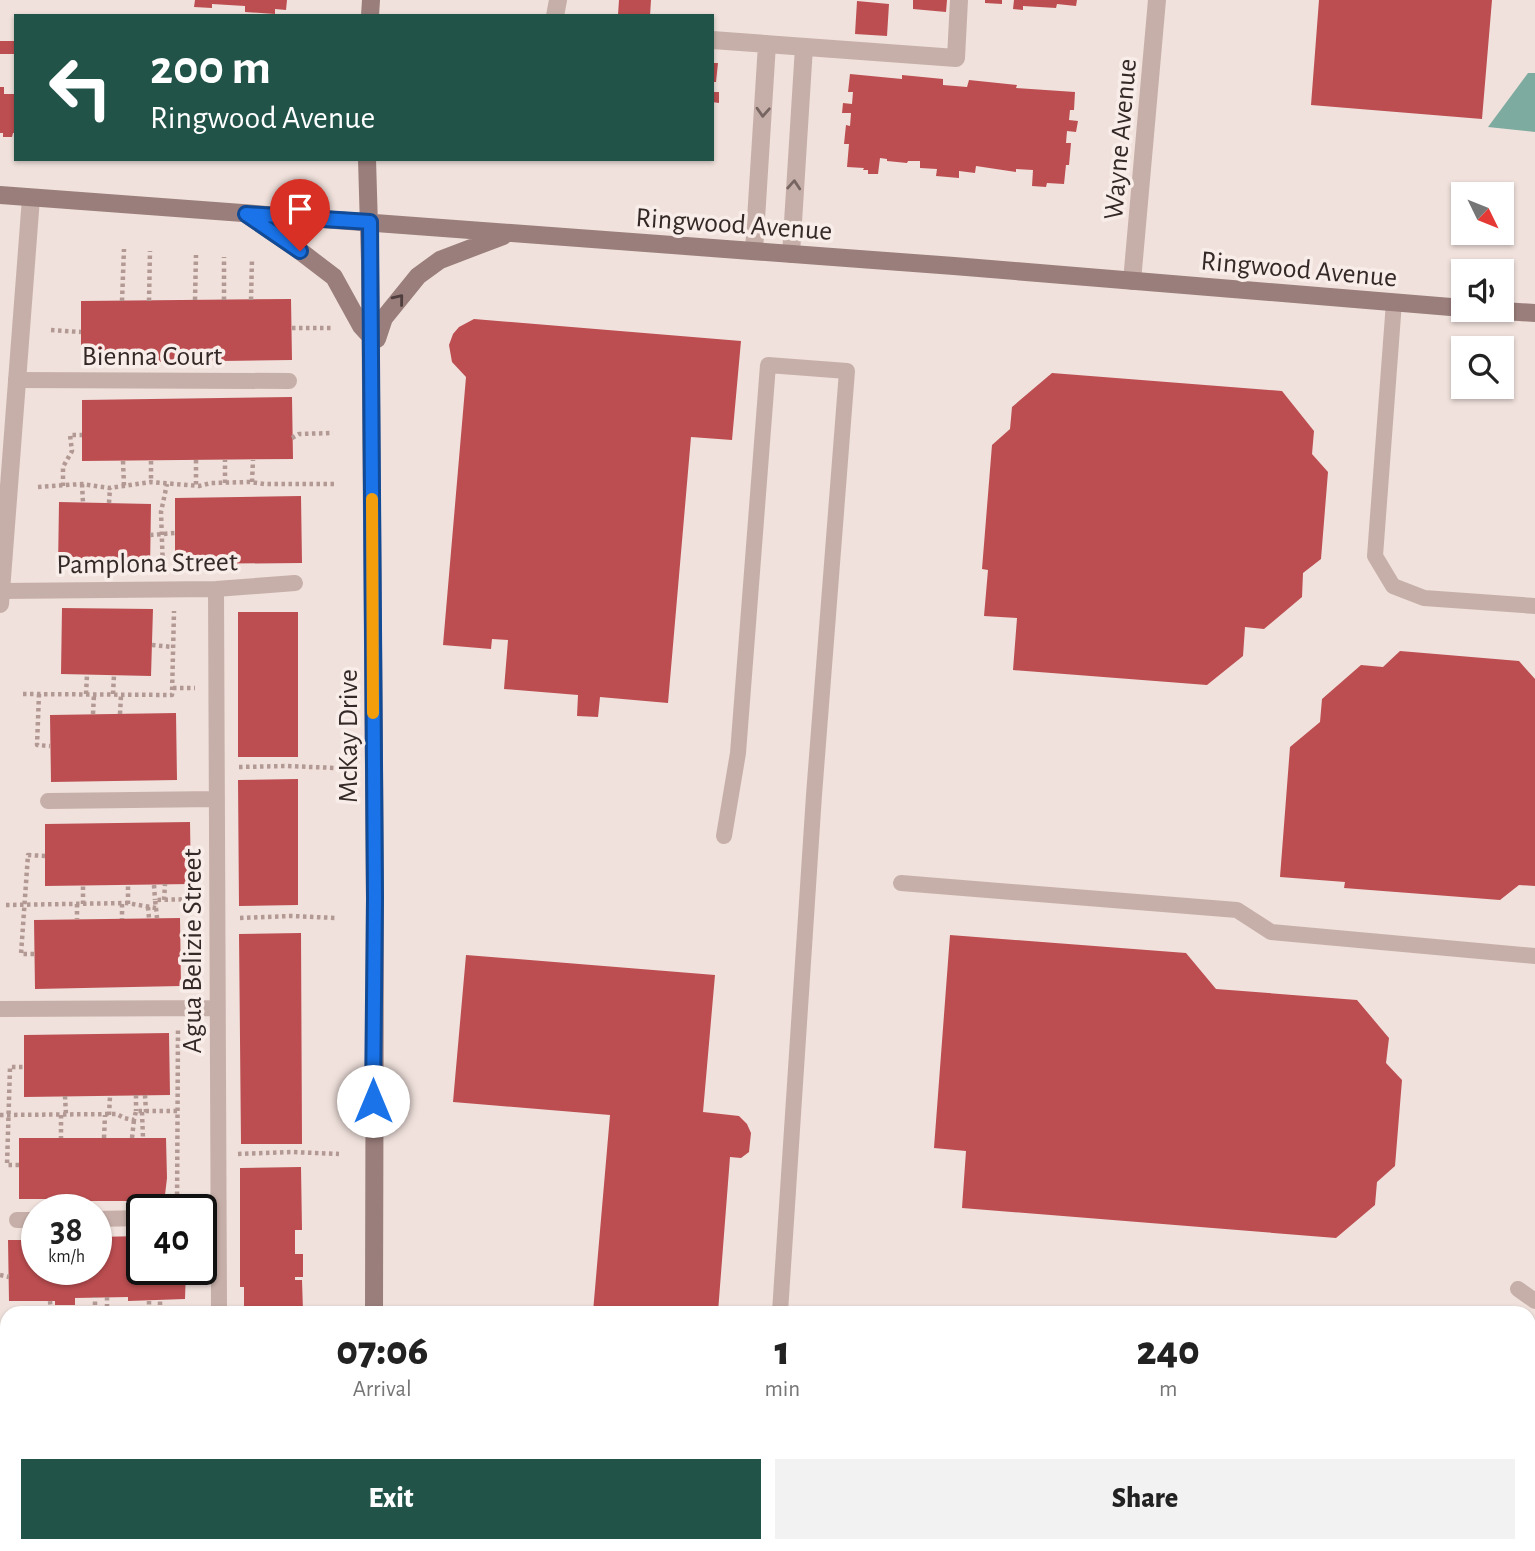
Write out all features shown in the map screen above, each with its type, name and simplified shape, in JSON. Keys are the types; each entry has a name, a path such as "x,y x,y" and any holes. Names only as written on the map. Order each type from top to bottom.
{"street":[{"path":"714,40 956,58 959,0"},
{"name":"Wayne Avenue","path":"1132,281 1157,0"},
{"path":"754,251 767,44"},
{"path":"791,254 804,47"},
{"name":"McKay Drive","path":"367,161 371,337 374,1306"},
{"name":"Ringwood Avenue","path":"0,195 754,251 1451,307"},
{"path":"1,598 31,198"},
{"path":"246,214 334,277 371,337"},
{"path":"371,360 384,318 418,276 440,260 510,233"},
{"path":"1514,312 1535,313"}],"lane":[{"path":"1394,302 1375,555 1393,586 1424,598 1535,606"},
{"path":"724,836 738,753 768,365 847,371 814,795 780,1306"},
{"name":"Bienna Court","path":"16,380 289,381"},
{"name":"Pamplona Street","path":"1,598 295,583"},
{"name":"Agua Belizie Street","path":"216,589 219,1306"},
{"path":"48,801 217,799"},
{"path":"901,883 1237,910 1271,932 1535,956"},
{"path":"0,1009 217,1008"},
{"path":"1518,1289 1535,1301"}],"path":[{"path":"122,301 124,249"},
{"path":"149,301 150,251"},
{"path":"195,300 196,255"},
{"path":"224,257 224,300"},
{"path":"251,300 253,259"},
{"path":"292,328 333,328"},
{"path":"51,330 81,332"},
{"path":"292,438 299,435 333,433"},
{"path":"64,485 63,467 72,451 70,435 82,435"},
{"path":"196,460 196,486"},
{"path":"225,460 225,483"},
{"path":"252,482 253,460"},
{"path":"123,461 124,486"},
{"path":"151,461 151,482"},
{"path":"38,487 82,484 110,488 151,482 196,486 252,482 334,484"},
{"path":"82,484 83,503"},
{"path":"23,694 172,695 173,647 161,512 167,484"},
{"path":"109,503 110,488"},
{"path":"150,536 175,533"},
{"path":"152,645 173,647"},
{"path":"86,694 87,675"},
{"path":"113,694 114,675"},
{"path":"173,688 196,688 196,701"},
{"path":"39,694 37,745 50,746"},
{"path":"93,714 94,694"},
{"path":"120,714 121,695"},
{"path":"235,767 336,768"},
{"path":"34,954 22,954 28,855 45,856"},
{"path":"164,900 165,884"},
{"path":"77,919 83,885"},
{"path":"122,919 128,885"},
{"path":"154,885 157,918"},
{"path":"197,886 197,912"},
{"path":"155,900 197,899"},
{"path":"6,905 125,904 156,908"},
{"path":"148,907 149,919"},
{"path":"236,918 337,918"},
{"path":"165,1028 178,1028 177,1194"},
{"path":"19,1165 6,1165 10,1067 24,1067"},
{"path":"136,1095 142,1112"},
{"path":"143,1138 142,1112 145,1095"},
{"path":"61,1138 65,1096"},
{"path":"104,1138 110,1096"},
{"path":"132,1138 135,1120 142,1112 177,1111"},
{"path":"0,1115 117,1114 135,1120"},
{"path":"237,1154 339,1154"},
{"path":"0,1275 9,1277"},
{"path":"95,1297 95,1306"},
{"path":"107,1297 107,1306"},
{"path":"160,1299 160,1306"},
{"path":"50,1301 50,1306"},
{"path":"149,1301 149,1306"}],"water":[{"path":"1528,73 1535,73 1535,132 1488,127"}],"building":[{"path":"195,0 287,0 286,10 275,9 275,14 245,12 245,6 212,4 212,8 194,7"},
{"path":"619,0 651,0 650,14 618,14"},
{"path":"913,0 947,0 946,12 913,9"},
{"path":"985,0 1002,0 1002,4 985,3"},
{"path":"1014,0 1077,0 1076,6 1023,6 1023,10 1013,9"},
{"path":"1319,0 1492,0 1482,119 1311,105"},
{"path":"857,1 889,4 887,36 855,34"},
{"path":"0,41 14,41 14,54 0,54"},
{"path":"714,63 718,63 716,82"},
{"path":"850,74 902,79 902,75 943,79 943,85 967,87 969,80 1017,85 1016,88 1075,92 1074,110 1070,110 1069,120 1078,121 1076,132 1067,131 1066,143 1071,143 1064,184 1032,186 1033,170 1016,169 1016,172 976,166 975,173 959,171 959,178 936,176 937,169 920,168 920,161 907,163 880,158 878,174 868,174 868,170 863,170 864,168 847,167 849,144 844,144 846,125 850,126 851,113 842,113 843,103 852,104 853,92 848,92"},
{"path":"0,87 4,87 4,94 14,94 14,133 12,137 3,137 3,133 0,133"},
{"path":"714,92 719,92 719,103 714,102"},
{"path":"291,299 292,360 81,363 81,301"},
{"path":"474,319 741,341 732,440 691,437 668,703 600,697 598,717 577,716 578,695 504,689 508,640 492,639 491,649 443,645 466,377 452,362 449,345 459,327"},
{"path":"1052,373 1282,391 1314,431 1312,454 1328,472 1321,559 1303,573 1302,597 1264,629 1245,627 1243,656 1207,685 1013,670 1017,618 984,616 988,570 982,569 992,445 1010,429 1012,407"},
{"path":"292,397 293,459 82,461 82,400"},
{"path":"301,496 302,563 175,564 175,498"},
{"path":"59,502 151,504 150,571 58,569"},
{"path":"62,608 153,609 151,676 61,674"},
{"path":"238,612 298,612 298,757 238,757"},
{"path":"1400,651 1519,661 1535,679 1535,886 1519,885 1500,900 1344,888 1345,882 1280,877 1290,747 1320,722 1322,699 1361,665 1383,667"},
{"path":"176,713 177,780 51,782 50,715"},
{"path":"298,779 298,905 239,906 238,780"},
{"path":"190,822 191,884 45,886 45,824"},
{"path":"180,918 181,986 35,989 34,920"},
{"path":"301,933 302,1144 241,1144 239,934"},
{"path":"950,935 1186,953 1216,989 1357,1000 1389,1038 1386,1063 1402,1080 1395,1166 1377,1182 1375,1205 1336,1238 962,1208 966,1151 934,1148"},
{"path":"466,955 715,975 703,1112 739,1116 751,1133 749,1152 741,1158 730,1157 718,1306 594,1306 610,1115 453,1102"},
{"path":"169,1033 170,1095 24,1097 24,1035"},
{"path":"19,1138 166,1138 165,1194 126,1194 126,1201 112,1201 112,1194 21,1194 19,1199"},
{"path":"301,1167 302,1230 295,1230 295,1254 303,1254 303,1277 295,1277 295,1280 302,1280 303,1306 244,1306 244,1287 240,1287 240,1168"},
{"path":"126,1236 126,1285 185,1285 185,1299 128,1301 128,1297 75,1298 75,1305 55,1305 55,1301 9,1301 8,1240 21,1240 21,1285 112,1285 112,1237"}],"slow traffic":[{"path":"372,499 373,713"}],"route":[{"path":"300,251 246,214 370,222 375,898 373,1101"}]}
